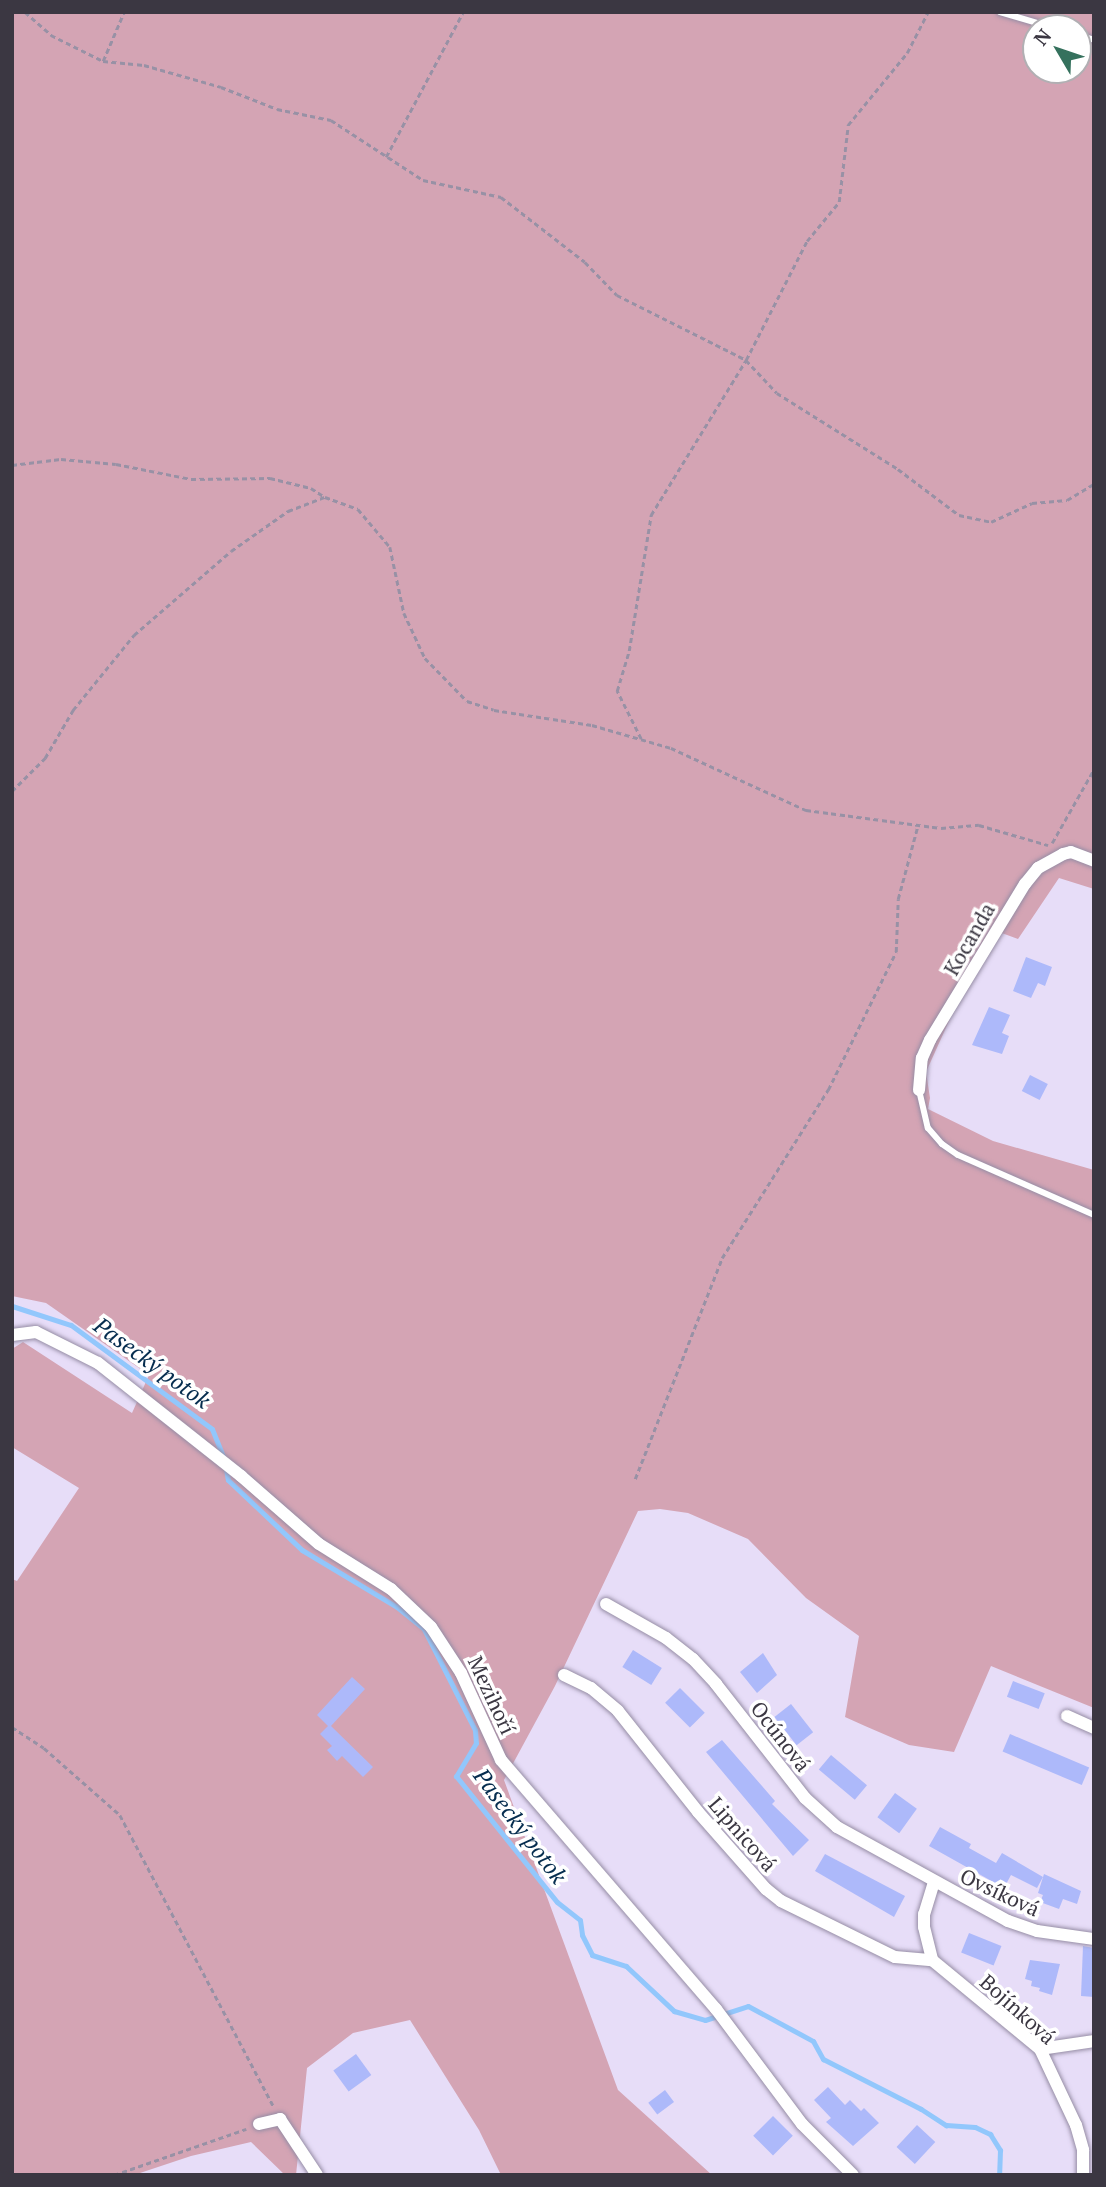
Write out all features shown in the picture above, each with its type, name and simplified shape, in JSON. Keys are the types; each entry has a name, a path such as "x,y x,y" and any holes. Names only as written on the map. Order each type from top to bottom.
{"street":[{"path":"1063,854 1071,852 1094,861"},
{"name":"Kocanda","path":"919,1090 922,1058 930,1040 1006,912 1038,868 1063,854"},
{"name":"Mezihoří","path":"12,1335 36,1332 98,1363 208,1453 241,1476 319,1544 391,1590 431,1627 448,1648 501,1760 716,2009 802,2124 853,2175"},
{"name":"Ocúnová","path":"606,1604 666,1638 693,1659 819,1814 934,1882"},
{"name":"Lipnicová","path":"564,1675 591,1688 618,1711 698,1812 766,1889 781,1901 895,1957 932,1960"},
{"path":"1067,1716 1094,1728"},
{"path":"932,1960 924,1927 924,1914 934,1882"},
{"name":"Ovsíková","path":"934,1882 1008,1921 1037,1931 1094,1940"},
{"name":"Bojínková","path":"932,1960 1040,2049 1076,2125 1083,2150 1083,2175"},
{"path":"1040,2049 1094,2041"},
{"path":"260,2124 280,2119 317,2175"}],"lane":[{"path":"1000,12 1022,19"},
{"path":"919,1090 928,1128 950,1150 1094,1215"}],"path":[{"path":"25,12 51,35 103,61 144,65 221,87 277,109 331,120 423,180 501,197 586,262 617,296 746,360 777,393 898,469 959,515 990,522 1032,503 1068,500 1094,484"},
{"path":"103,61 124,12"},
{"path":"386,157 463,12"},
{"path":"641,739 617,691 629,651 651,515 746,360 807,241 839,202 848,125 907,53 928,12"},
{"path":"12,465 61,459 116,464 191,479 270,478 311,488 325,498 358,509 390,547 404,613 425,658 467,701 494,710 592,725 671,748 807,810 941,828 979,825 1050,845 1063,854"},
{"path":"12,791 45,758 73,710 134,635 231,551 288,511 325,498"},
{"path":"1050,845 1094,769"},
{"path":"635,1479 722,1258 828,1090 896,953 898,899 918,825"},
{"path":"12,1727 44,1748 120,1815 280,2119"},
{"path":"114,2175 260,2124"}],"shaded area":[{"path":"12,12 1094,12 1094,889 1059,878 1018,939 999,932 963,990 926,1072 930,1098 928,1109 993,1141 1094,1170 1094,1708 991,1666 954,1752 909,1745 865,1726 845,1717 859,1636 806,1598 748,1539 688,1513 660,1509 638,1511 555,1686 504,1780 618,2090 712,2175 501,2175 479,2130 410,2020 353,2033 307,2068 296,2175 285,2175 251,2142 191,2156 134,2175 12,2175 12,1579 17,1581 79,1488 12,1447 12,1349 23,1342 132,1413 149,1375 46,1303 12,1296"}],"building":[{"path":"1026,957 1052,967 1045,986 1038,983 1031,998 1013,991"},
{"path":"989,1007 1010,1015 1002,1033 1009,1036 1002,1054 972,1045"},
{"path":"1030,1075 1048,1084 1040,1100 1022,1091"},
{"path":"633,1650 662,1668 651,1685 622,1667"},
{"path":"763,1653 777,1675 757,1693 740,1672"},
{"path":"352,1677 365,1689 331,1726 373,1767 363,1777 342,1756 337,1761 327,1750 332,1746 320,1734 328,1726 317,1715"},
{"path":"1013,1681 1045,1693 1039,1709 1007,1697"},
{"path":"680,1688 705,1713 690,1728 665,1703"},
{"path":"791,1704 813,1732 797,1745 774,1717"},
{"path":"1010,1734 1089,1768 1082,1785 1003,1751"},
{"path":"722,1740 775,1801 772,1804 809,1840 793,1856 706,1752"},
{"path":"831,1755 867,1785 855,1800 819,1770"},
{"path":"895,1793 917,1809 899,1833 877,1817"},
{"path":"940,1827 971,1844 969,1848 996,1863 1002,1853 1043,1877 1037,1888 1011,1875 1004,1888 929,1846"},
{"path":"825,1854 905,1896 894,1917 815,1871"},
{"path":"1044,1874 1081,1891 1077,1904 1063,1899 1059,1909 1040,1902 1043,1895 1038,1893"},
{"path":"969,1933 1001,1946 994,1966 961,1952"},
{"path":"1083,1946 1094,1948 1094,1997 1081,1996"},
{"path":"1030,1960 1060,1964 1052,1995 1039,1991 1040,1988 1031,1986 1032,1981 1025,1979"},
{"path":"356,2054 371,2075 349,2091 333,2070"},
{"path":"828,2087 845,2105 850,2100 861,2111 864,2108 879,2123 853,2146 826,2122 831,2118 814,2100"},
{"path":"665,2090 674,2102 657,2115 648,2103"},
{"path":"773,2116 793,2136 773,2156 753,2136"},
{"path":"917,2125 935,2142 915,2164 897,2147"}],"waterway":[{"name":"Pasecký potok","path":"12,1306 71,1325 212,1429 224,1459"},
{"name":"Pasecký potok","path":"226,1469 228,1480 302,1550 397,1607 424,1629 475,1730 476,1743 456,1776 557,1902 580,1920 582,1935 592,1955 626,1966 674,2011 705,2020 748,2006 813,2041 823,2059 921,2109 946,2125 975,2127 990,2134 1000,2150 999,2175"}]}
